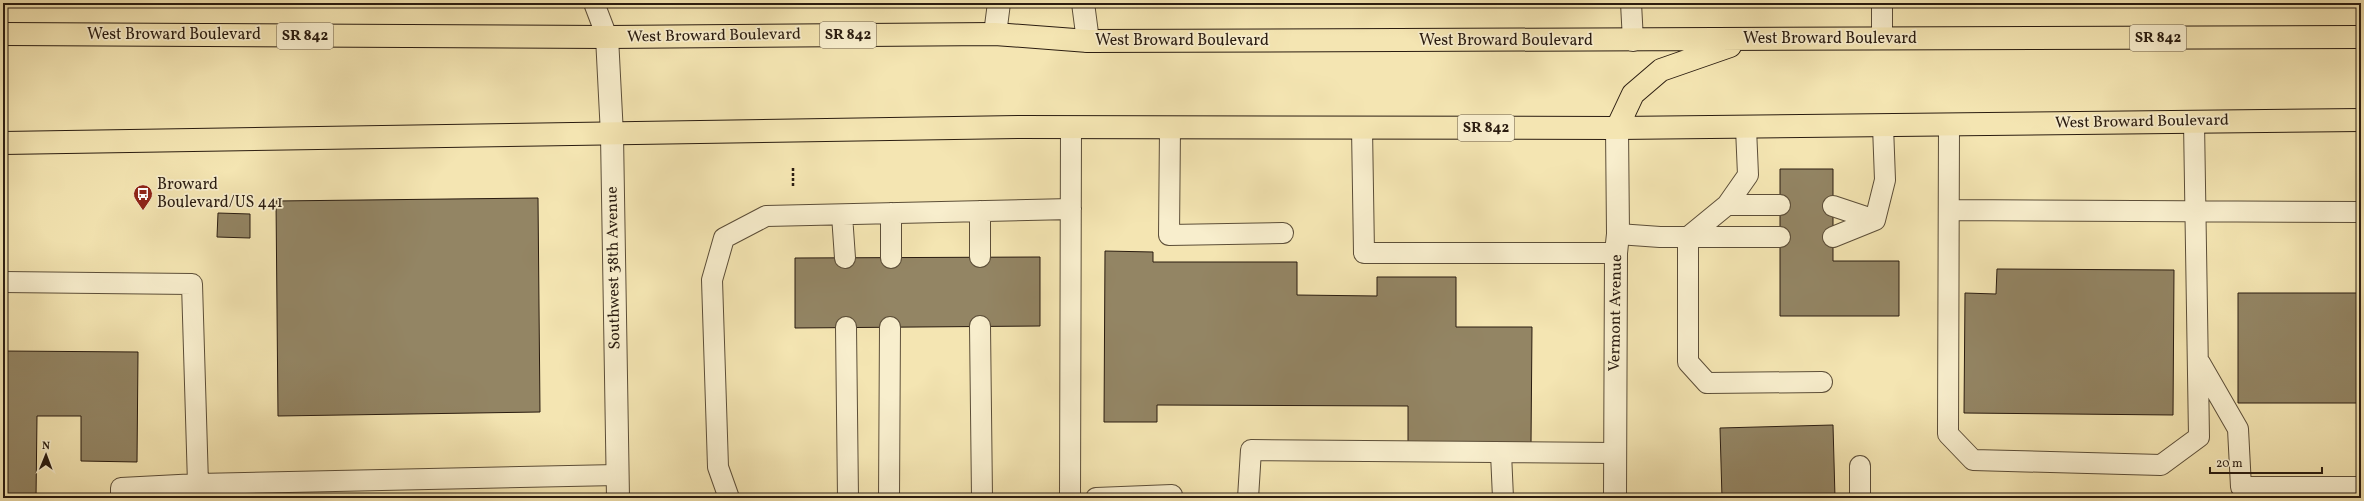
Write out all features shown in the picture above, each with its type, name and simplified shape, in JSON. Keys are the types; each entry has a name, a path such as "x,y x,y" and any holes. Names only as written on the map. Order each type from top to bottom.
{"main road":[{"name":"West Broward Boulevard","path":"3,34 607,37 995,34 1088,42 2361,37"},
{"path":"1617,128 1633,94 1662,70 1748,40"},
{"name":"West Broward Boulevard","path":"3,143 1071,127 1746,128 2361,120"}],"street":[{"path":"995,34 999,3"},
{"path":"1083,3 1088,42"},
{"name":"Southwest 38th Avenue","path":"607,37 612,135 618,498"},
{"name":"Vermont Avenue","path":"1615,498 1617,128"}],"lane":[{"path":"594,3 607,37"},
{"path":"1631,3 1633,41"},
{"path":"1882,3 1882,39"},
{"path":"1949,125 1948,434 1973,460 2161,465 2199,437 2197,212 2194,122"},
{"path":"1875,220 1885,180 1883,126"},
{"path":"1070,498 1071,127"},
{"path":"1170,128 1169,234 1283,233"},
{"path":"1362,128 1364,253 1617,244 1688,237 1771,237 1771,206 1727,205"},
{"path":"1688,237 1727,205 1748,175 1746,128"},
{"path":"1833,206 1875,220"},
{"path":"729,498 718,467 712,280 724,238 766,216 1071,209"},
{"path":"1949,210 2361,212"},
{"path":"980,211 980,257"},
{"path":"842,214 845,258"},
{"path":"890,214 891,258"},
{"path":"1833,237 1875,220"},
{"path":"1688,237 1688,362 1707,383 1822,382"},
{"path":"3,282 192,284 198,484"},
{"path":"980,326 982,498"},
{"path":"846,327 848,498"},
{"path":"889,498 890,327"},
{"path":"2199,361 2238,429 2241,487 2361,487"},
{"path":"1248,498 1251,450 1615,453"},
{"path":"1501,452 1503,498"},
{"path":"1860,466 1860,498"},
{"path":"121,498 121,488 198,484 225,491 618,475"},
{"path":"1096,498 1172,495"}],"building":[{"path":"1780,169 1833,169 1833,261 1899,261 1899,316 1780,316"},
{"path":"538,198 540,412 278,416 276,201"},
{"path":"218,213 250,214 250,238 217,237"},
{"path":"1105,251 1153,252 1153,262 1297,262 1297,295 1377,296 1377,277 1456,277 1456,327 1532,327 1531,444 1408,443 1408,406 1157,405 1157,422 1104,422"},
{"path":"1040,257 1040,326 795,328 795,258"},
{"path":"1997,269 2174,270 2173,415 1964,413 1965,293 1996,294"},
{"path":"2238,293 2361,293 2361,403 2238,403"},
{"path":"3,351 138,352 137,462 81,461 81,416 37,416 36,498 3,498"},
{"path":"1833,425 1835,498 1722,498 1720,428"}],"place":[{"name":"Broward Boulevard/US 441","path":"143,211"}]}
